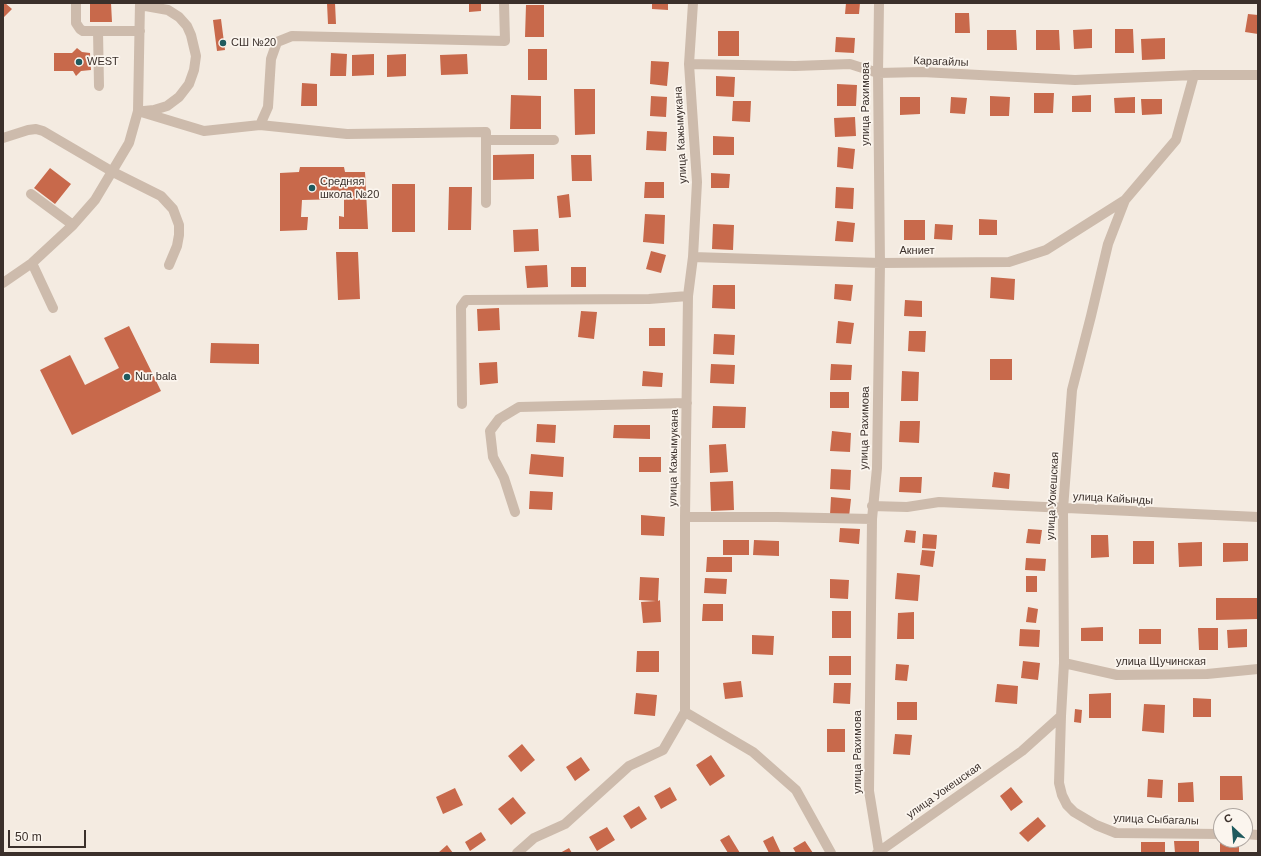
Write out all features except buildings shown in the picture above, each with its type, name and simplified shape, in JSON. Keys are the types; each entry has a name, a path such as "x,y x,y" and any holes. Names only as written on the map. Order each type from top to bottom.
{"street":[{"path":"76,3 76,20 78,27 83,31 140,31"},
{"path":"260,125 268,107 271,59 277,42 292,36 505,41 504,3"},
{"name":"улица Кажымукана","path":"685,712 685,517 688,296 693,257 697,182 689,64 693,3"},
{"name":"улица Рахимова","path":"878,852 869,791 872,506 877,468 880,263 878,73 879,3"},
{"path":"3,283 32,263 73,225 95,200 129,143 138,112 140,4 168,10 179,17 187,26 191,34 196,56 194,70 189,84 180,97 167,106 154,110 138,112"},
{"path":"98,31 99,86"},
{"name":"Карагайлы","path":"689,64 795,66 850,64 878,73 922,72 1075,80 1194,75 1258,75"},
{"name":"улица Уокешская","path":"878,852 1022,750 1061,716 1064,663 1063,509 1072,390 1108,244 1125,200 1176,140 1194,75"},
{"path":"138,112 204,131 260,125 347,134 486,132 486,203"},
{"path":"3,138 28,130 36,129 43,131 113,172 161,196 173,209 179,225 177,246 169,265"},
{"path":"486,140 554,140"},
{"path":"32,194 73,225"},
{"name":"Акниет","path":"693,257 880,263 1009,262 1046,250 1125,200"},
{"path":"32,263 52,308"},
{"path":"462,404 461,307 466,300 649,299 688,296"},
{"path":"515,512 504,478 493,457 490,431 500,419 519,407 687,403"},
{"name":"улица Кайынды","path":"872,506 907,507 939,502 1258,517"},
{"path":"685,517 872,519"},
{"name":"улица Щучинская","path":"1064,663 1117,675 1207,674 1258,669"},
{"path":"517,853 534,838 565,824 629,766 663,750 685,712 753,752 796,790 831,853"},
{"name":"улица Сыбагалы","path":"1061,716 1059,783 1062,795 1067,805 1074,812 1096,825 1116,833 1213,834"}],"place":[{"name":"СШ №20","path":"223,43"},
{"name":"WEST","path":"79,62"},
{"name":"Средняя школа №20","path":"312,188"},
{"name":"Nur bala","path":"127,377"}]}
